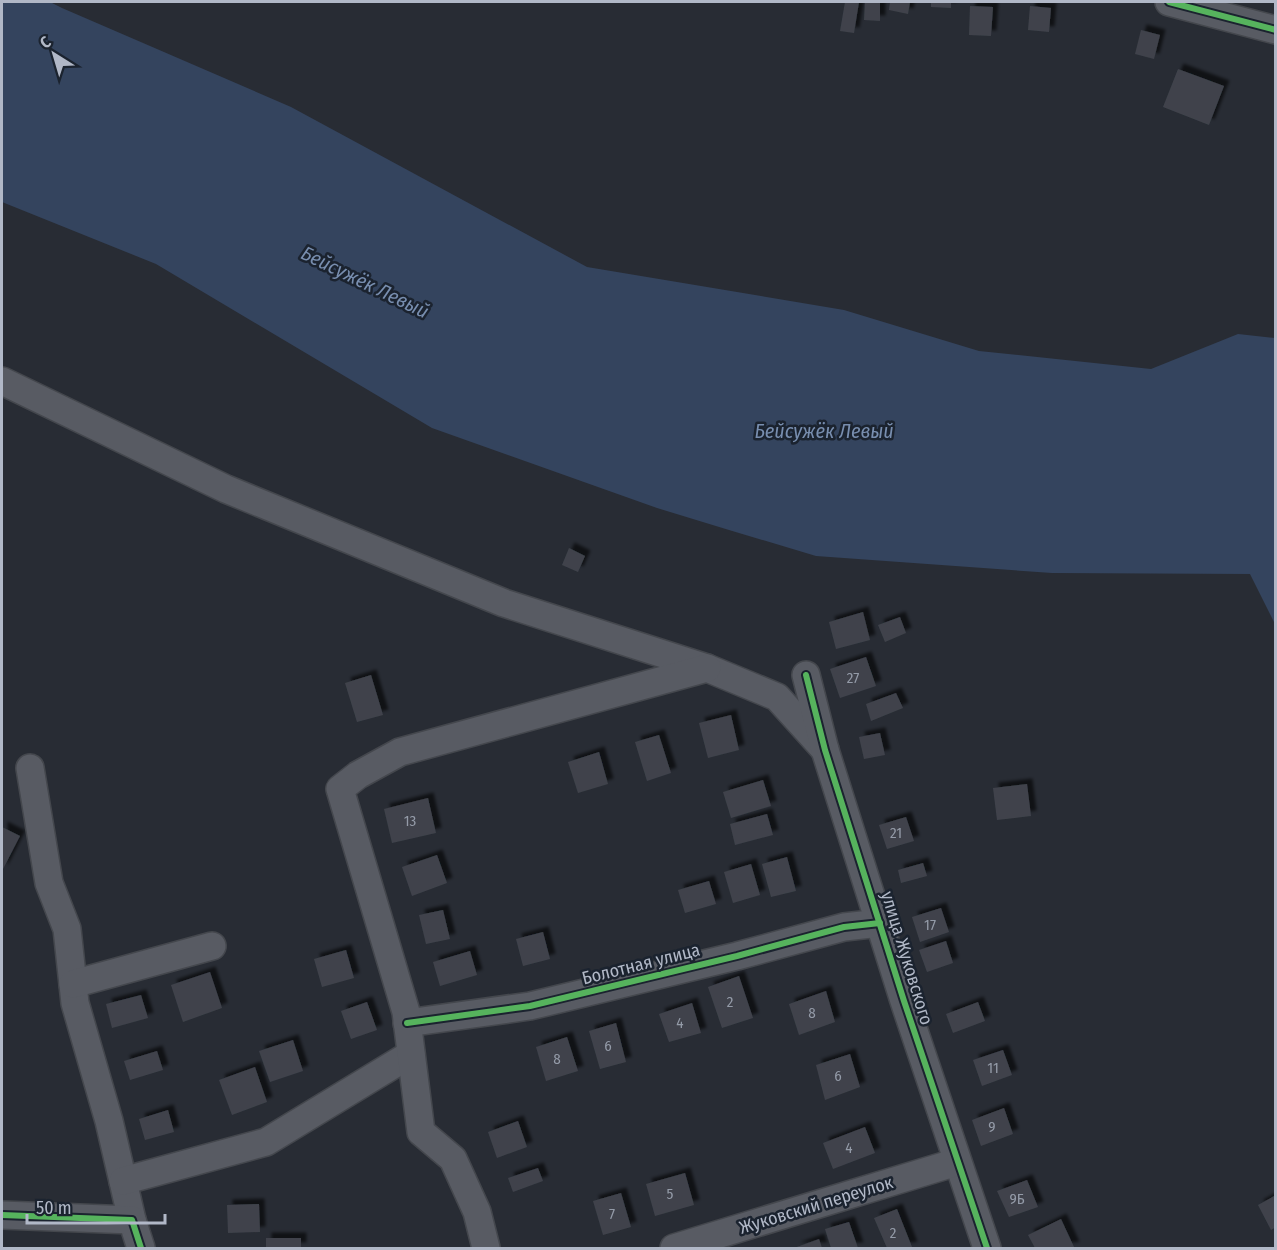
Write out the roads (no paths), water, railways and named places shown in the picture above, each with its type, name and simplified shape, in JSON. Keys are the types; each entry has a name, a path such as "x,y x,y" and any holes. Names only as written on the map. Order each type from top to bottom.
{"street":[{"path":"1169,2 1275,30"},
{"path":"2,381 226,489 504,603 707,668 777,697 825,750"},
{"path":"486,1248 477,1212 453,1159 421,1132 406,1012 340,789 400,752 707,668"},
{"name":"улица Жуковского","path":"806,675 825,750 903,1001 987,1248"},
{"path":"30,768 49,883 67,929 75,1003 109,1122 132,1220 141,1248"},
{"name":"Болотная улица","path":"408,1023 530,1006 737,956 844,927 880,923"},
{"path":"73,984 212,946"},
{"path":"123,1181 266,1142 411,1054"},
{"name":"Жуковский переулок","path":"674,1248 957,1162"},
{"path":"2,1215 132,1220"}],"water":[{"name":"Бейсужёк Левый","path":"2,2 50,2 291,107 587,267 844,310 979,351 1151,369 1238,334 1275,338 1275,624 1250,574 1052,573 816,556 657,508 432,428 156,264 2,202"}]}
